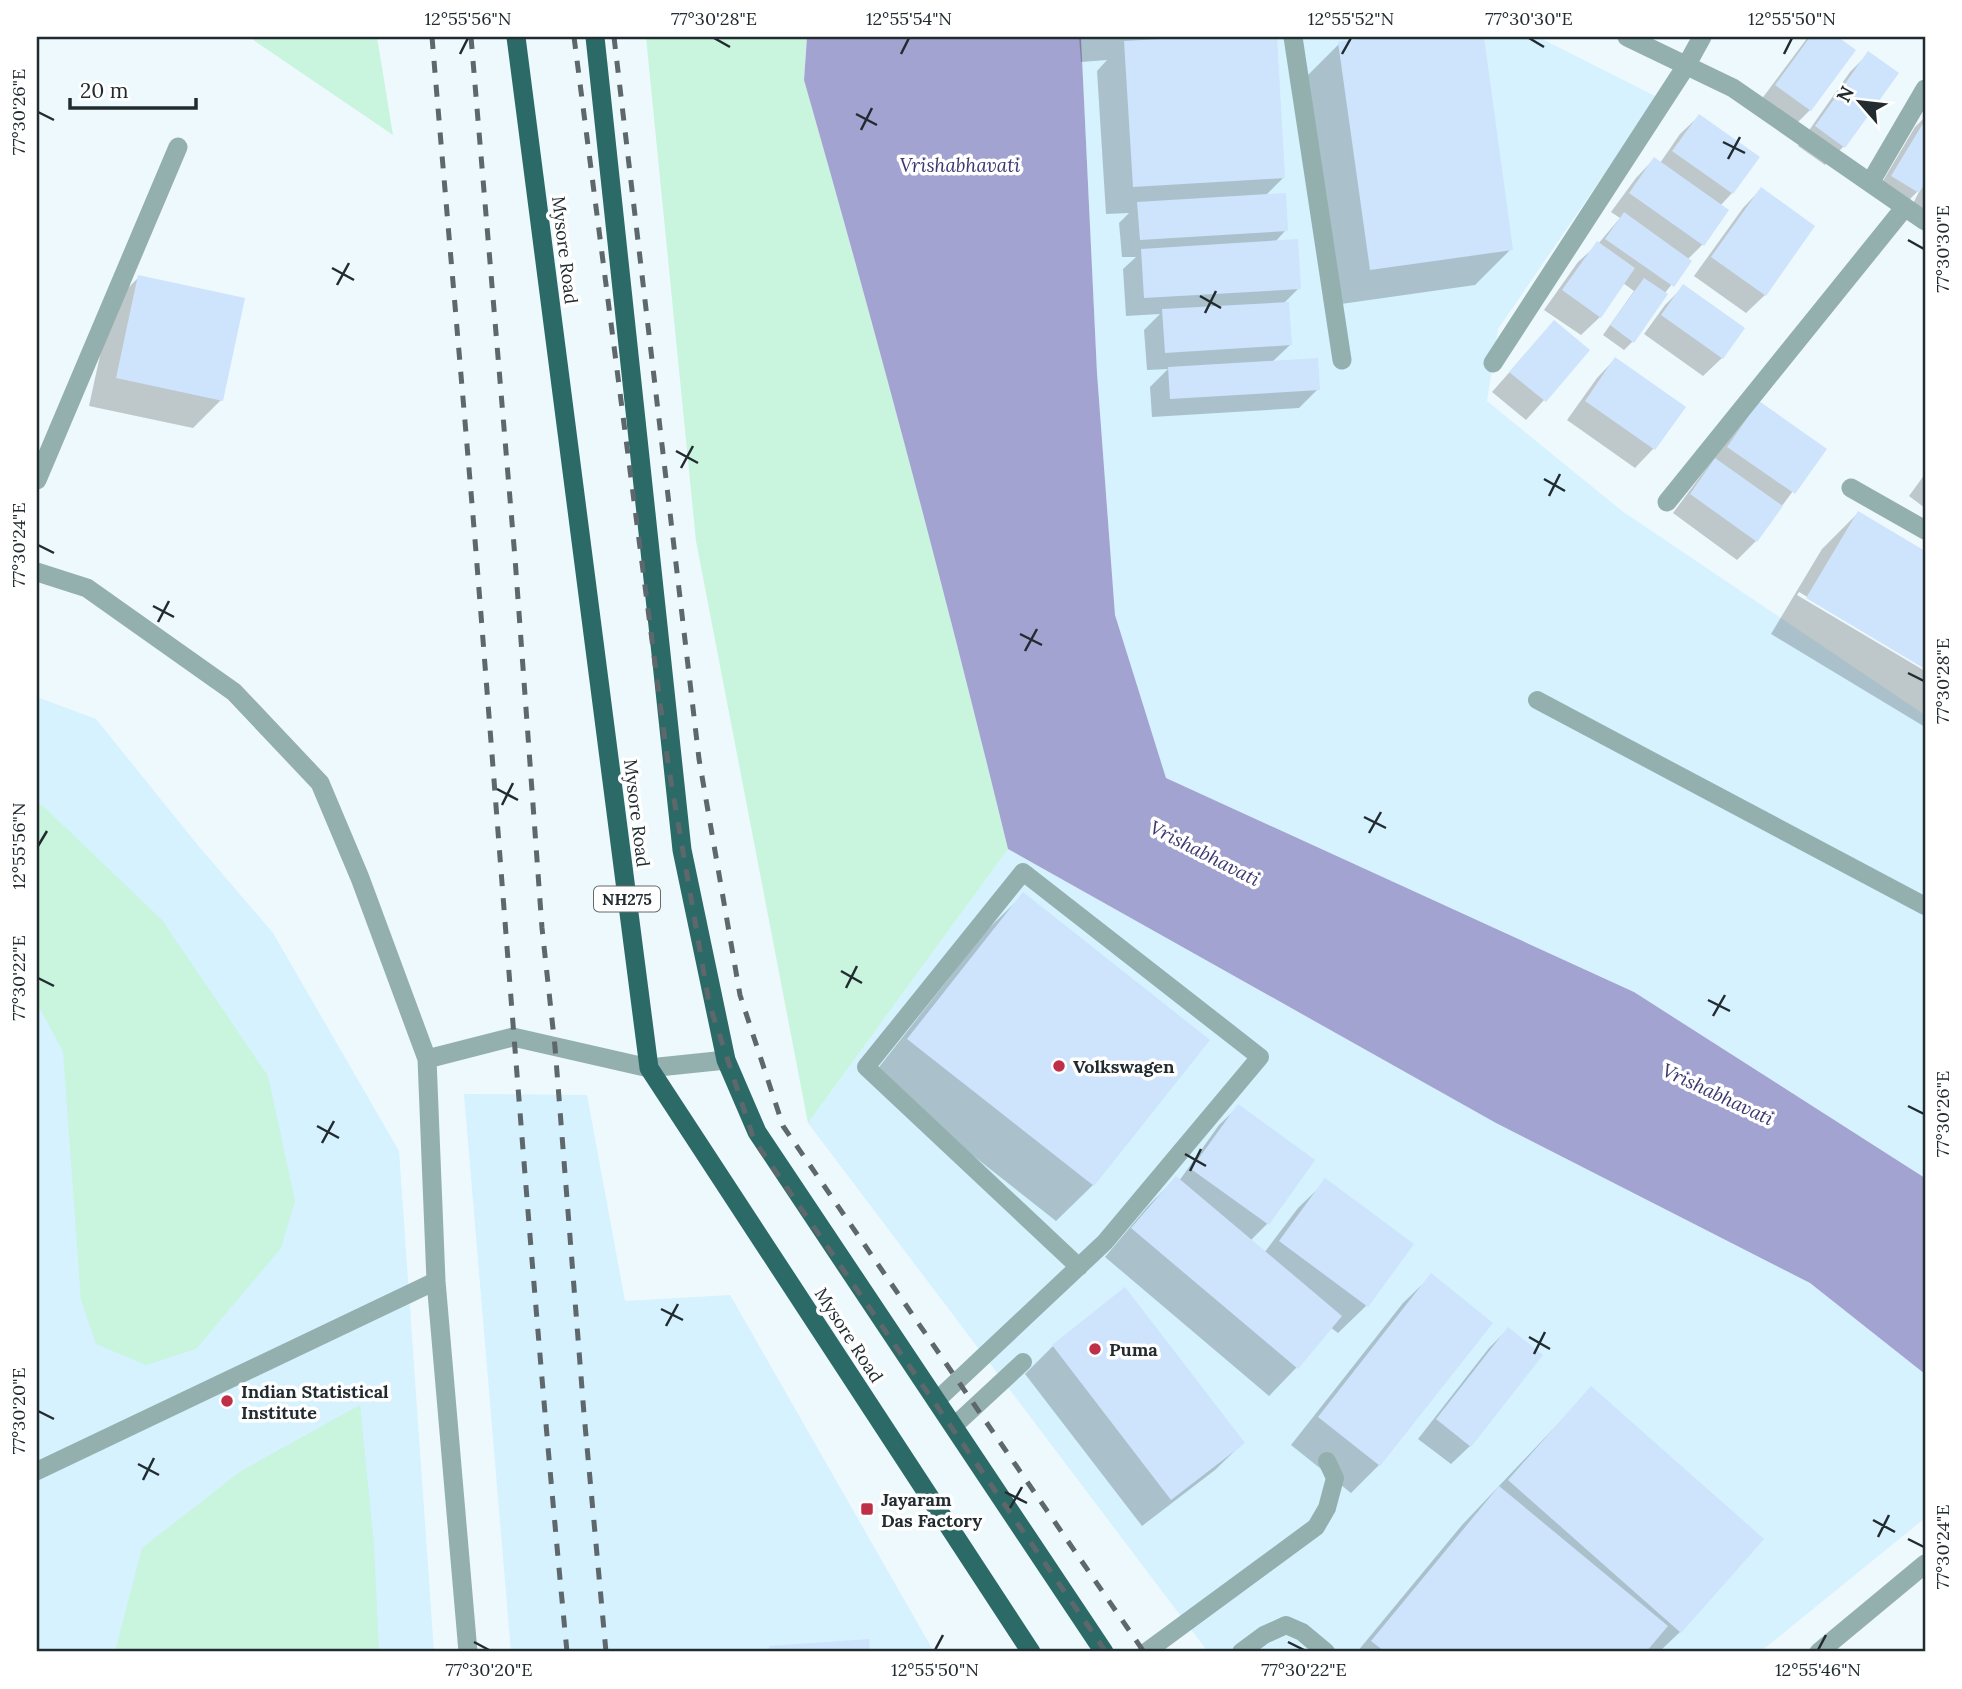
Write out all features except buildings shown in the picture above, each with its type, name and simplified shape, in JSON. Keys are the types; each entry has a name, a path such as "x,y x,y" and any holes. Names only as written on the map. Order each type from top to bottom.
{"highway":[{"name":"Mysore Road","path":"516,37 649,1068 1031,1652"},
{"name":"Mysore Road","path":"595,37 682,850 726,1060 757,1132 1104,1652"}],"street":[{"path":"1293,37 1342,360"},
{"path":"1627,37 1733,88 1925,221"},
{"path":"1493,363 1686,66 1702,37"},
{"path":"1870,183 1925,89"},
{"path":"37,480 178,147"},
{"path":"1667,502 1905,207"},
{"path":"1851,488 1925,530"},
{"path":"37,572 87,588 234,692 320,783 360,877 427,1059 436,1280 468,1652"},
{"path":"427,1059 513,1037 649,1068 726,1060"},
{"path":"1819,1652 1925,1564"}],"lane":[{"path":"1537,700 1925,906"},
{"path":"936,1401 1079,1267 1105,1242 1260,1057 1023,872 866,1068 1079,1267"},
{"path":"37,1471 436,1280"},
{"path":"954,1426 1023,1362"},
{"path":"1146,1652 1316,1527 1327,1508 1335,1478 1327,1461"},
{"path":"1241,1652 1264,1635 1286,1625 1302,1632 1326,1652"}],"shaded area":[{"path":"1081,37 1538,37 1657,97 1498,329 1487,401 1622,511 1925,715 1925,1178 1634,992 1166,778 1115,615 1097,373"},
{"name":"Indian Statistical Institute","path":"37,697 96,719 273,933 399,1151 434,1652 37,1652"},
{"path":"1008,849 1496,1123 1810,1283 1925,1374 1925,1518 1760,1652 1208,1652 808,1123"},
{"path":"464,1094 587,1095 625,1301 730,1295 934,1652 511,1652"}],"green space":[{"path":"249,37 377,37 393,135"},
{"path":"646,37 807,37 804,80 910,463 1008,849 808,1123 696,541"},
{"path":"37,803 162,920 268,1076 295,1201 281,1248 196,1349 146,1365 96,1344 81,1300 63,1051 37,1008"},
{"path":"360,1405 374,1545 379,1652 115,1652 142,1548 241,1471"}],"water":[{"name":"Vrishabhavati","path":"807,37 1081,37 1097,373 1115,615 1166,778 1634,992 1925,1178 1925,1374 1810,1283 1496,1123 1008,849 910,463 804,80"}],"railway":[{"path":"432,37 530,1235 567,1652"},
{"path":"471,37 515,558 542,928 555,1047 606,1652"},
{"path":"574,37 668,764 709,1003 754,1140 1106,1652"},
{"path":"614,37 699,759 740,995 783,1126 1144,1652"}],"place":[{"name":"Volkswagen","path":"1059,1066"},
{"name":"Puma","path":"1095,1349"},
{"name":"Indian Statistical Institute","path":"227,1401"},
{"name":"Jayaram Das Factory","path":"867,1509"}]}
